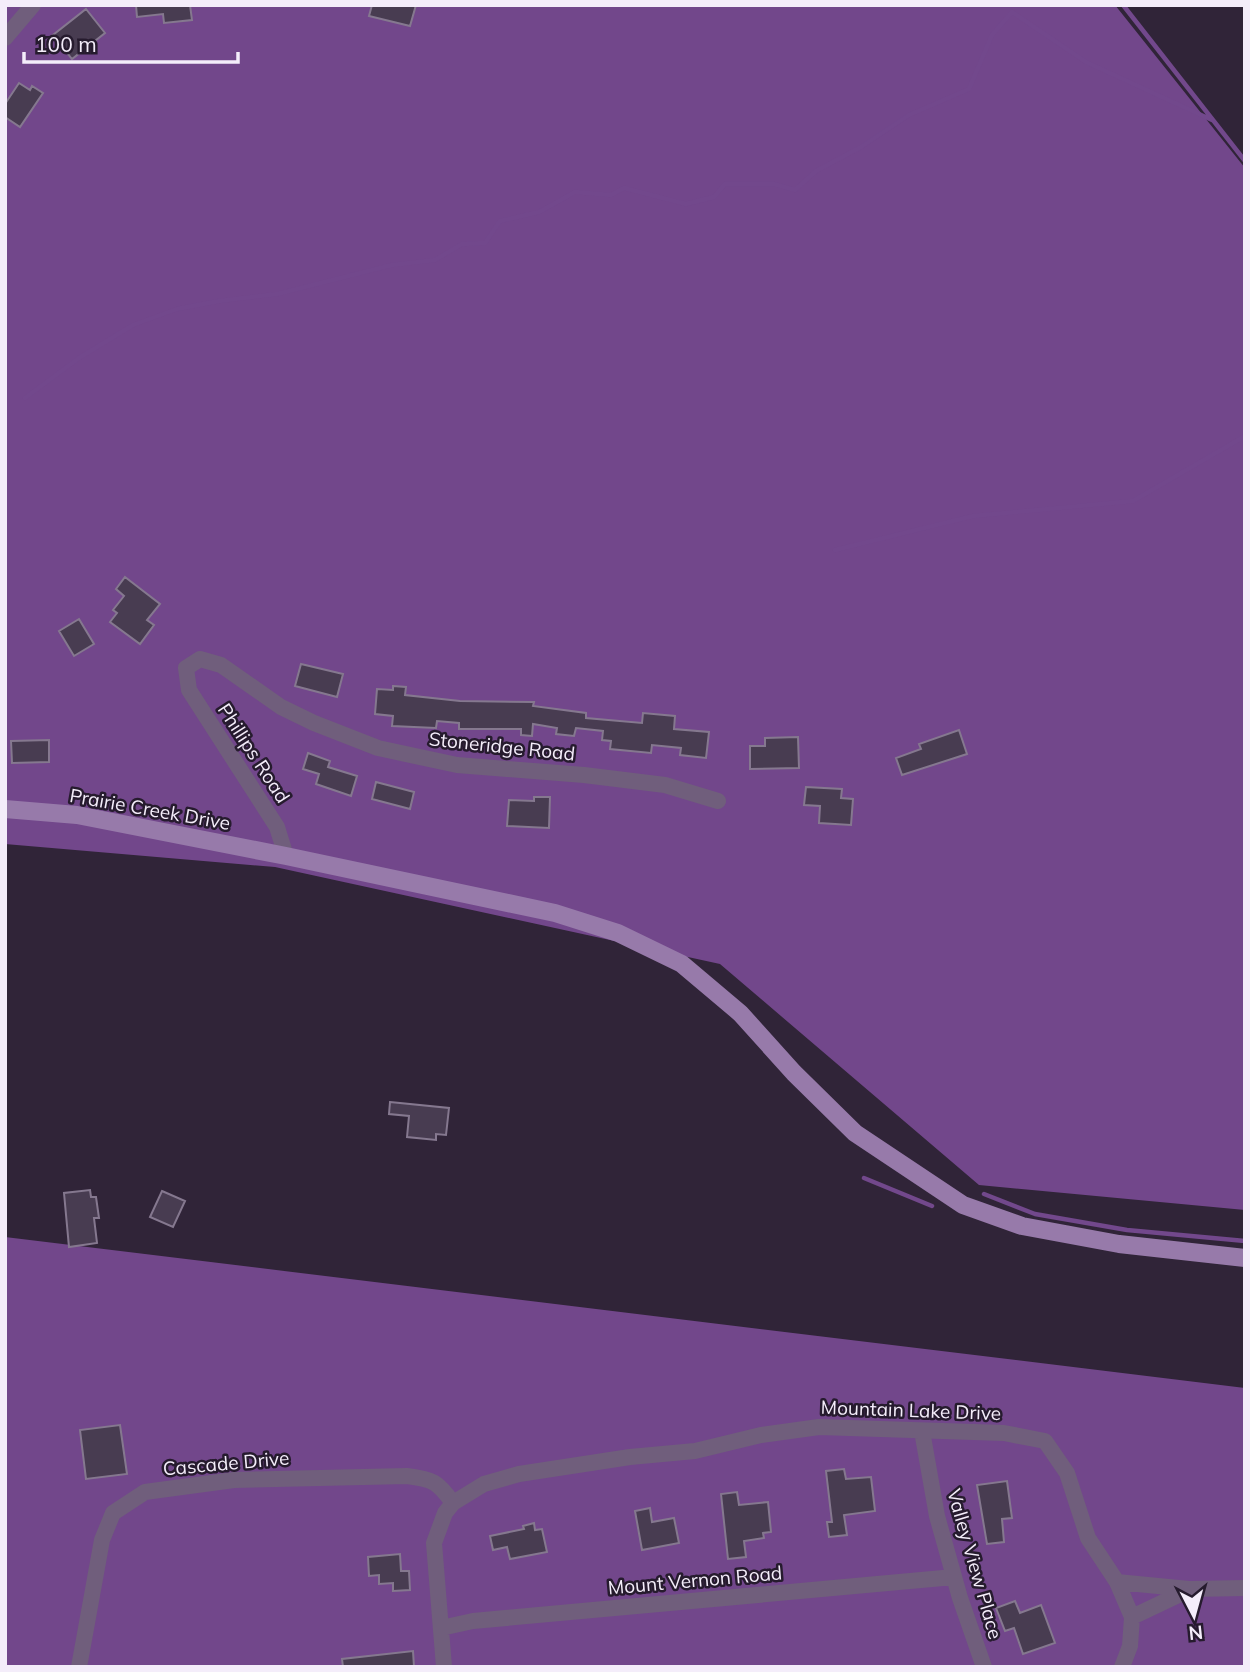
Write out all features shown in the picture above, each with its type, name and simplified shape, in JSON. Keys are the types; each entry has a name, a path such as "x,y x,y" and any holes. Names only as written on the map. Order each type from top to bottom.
{"main road":[{"name":"Prairie Creek Drive","path":"5,809 77,815 286,856 555,913 618,933 682,964 740,1013 794,1073 855,1133 963,1205 1022,1226 1119,1244 1245,1258"}],"street":[{"path":"5,38 33,5"},
{"name":"Stoneridge Road","path":"187,674 186,668 200,659 221,665 281,707 303,718 379,748 416,758 457,765 584,775 665,785 718,801"},
{"name":"Phillips Road","path":"187,674 189,690 277,827 286,856"},
{"name":"Mountain Lake Drive","path":"453,1503 484,1484 519,1474 630,1457 695,1451 761,1435 819,1427 1004,1433 1045,1441 1067,1473 1088,1538 1117,1582 1132,1617 1130,1646 1122,1667"},
{"name":"Valley View Place","path":"922,1431 937,1516 984,1667"},
{"name":"Cascade Drive","path":"79,1667 102,1540 113,1513 145,1492 234,1480 407,1476 429,1478 442,1487 453,1503"},
{"path":"444,1667 434,1543 445,1513 453,1503"},
{"name":"Mount Vernon Road","path":"441,1628 473,1621 954,1577"},
{"path":"1117,1582 1191,1589 1245,1588"},
{"path":"1132,1617 1191,1589"}],"shaded area":[{"path":"5,5 1115,5 1245,168 1245,1210 979,1185 720,964 275,867 5,844"},
{"path":"5,1237 1245,1388 1245,1667 5,1667"}],"building":[{"path":"136,5 190,5 192,20 164,23 163,14 137,17"},
{"path":"372,5 416,5 410,26 369,16"},
{"path":"86,9 105,33 72,59 53,35"},
{"path":"19,83 30,90 32,86 43,93 20,127 5,117 5,104"},
{"path":"125,577 160,604 147,620 154,625 140,644 110,622 117,613 113,610 124,596 116,589"},
{"path":"79,619 94,644 74,656 59,631"},
{"path":"301,664 343,674 337,697 295,686"},
{"path":"393,686 406,687 405,695 460,701 534,702 533,706 586,713 586,718 642,723 643,713 675,716 674,729 709,732 706,758 680,755 681,748 652,745 651,753 610,749 611,741 602,740 603,731 576,728 574,736 556,734 557,728 533,724 532,736 521,735 521,729 459,729 459,723 437,721 436,728 392,726 393,716 375,714 377,689 393,690"},
{"path":"959,730 967,754 902,775 896,758 921,749 919,744"},
{"path":"798,737 799,768 750,769 750,746 765,746 765,738"},
{"path":"49,740 49,762 12,763 11,741"},
{"path":"308,753 330,761 328,767 357,776 351,796 316,784 319,774 303,769"},
{"path":"376,782 414,792 410,809 372,799"},
{"path":"806,787 842,789 841,798 853,799 851,825 819,823 820,806 804,805"},
{"path":"534,797 550,797 549,828 507,826 509,800 534,801"},
{"path":"390,1102 449,1108 446,1135 436,1134 436,1140 407,1137 409,1116 389,1114"},
{"path":"90,1190 91,1197 96,1197 99,1218 94,1218 97,1243 69,1247 64,1193"},
{"path":"162,1191 185,1201 173,1227 150,1217"},
{"path":"120,1425 127,1474 86,1479 80,1430"},
{"path":"844,1469 846,1479 871,1477 875,1511 844,1515 847,1535 829,1537 827,1522 832,1522 826,1471"},
{"path":"1007,1481 1012,1518 1002,1519 1004,1542 987,1544 977,1485"},
{"path":"737,1492 739,1505 768,1502 771,1532 763,1533 764,1538 744,1541 746,1557 728,1559 721,1494"},
{"path":"650,1508 652,1522 674,1518 679,1543 642,1550 635,1511"},
{"path":"534,1523 535,1530 542,1529 547,1552 510,1559 507,1547 493,1550 490,1536 524,1529 523,1526"},
{"path":"400,1554 401,1571 409,1571 410,1590 393,1591 393,1583 379,1584 379,1575 369,1576 368,1557"},
{"path":"1015,1601 1020,1613 1041,1605 1055,1643 1023,1654 1014,1628 1005,1631 996,1608"},
{"path":"413,1651 414,1667 343,1667 342,1659"}],"waterway":[{"path":"1123,5 1245,161"},
{"path":"25,398 79,358 133,325 177,309 277,294 392,265 435,260 462,244 485,243 500,221 539,212 575,192 611,195 624,188 686,204 714,197 725,184 774,184 795,190 816,171 861,147 909,115 969,89 992,35 1012,12 1086,62 1212,120"},
{"path":"835,550 973,516 1133,501 1245,436"},
{"path":"864,1178 932,1206"},
{"path":"984,1194 1035,1214 1127,1230 1245,1241"}]}
